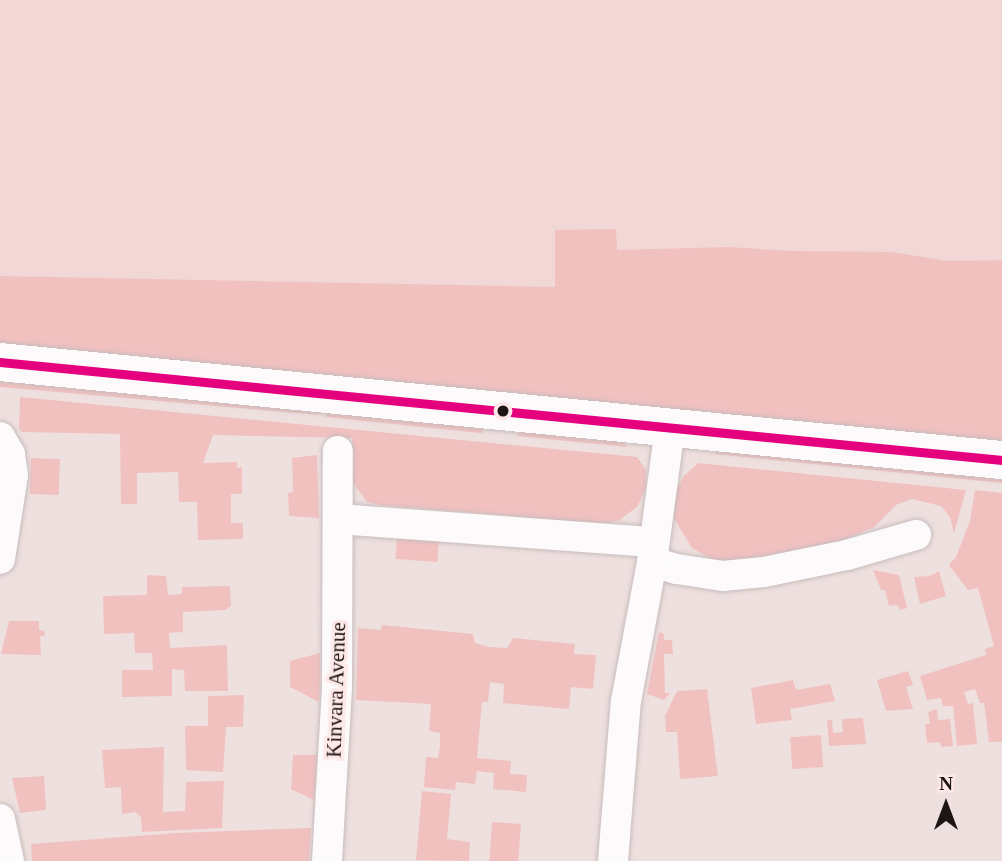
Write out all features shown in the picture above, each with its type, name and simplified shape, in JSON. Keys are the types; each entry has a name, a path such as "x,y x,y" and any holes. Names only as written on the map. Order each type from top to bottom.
{"street":[{"path":"0,362 1002,460"},
{"path":"613,861 626,701 653,552 670,427"},
{"path":"0,438 10,454 13,475 0,559"},
{"name":"Kinvara Avenue","path":"327,861 337,686 338,451"},
{"path":"338,519 653,552 677,569 723,576 764,572 847,555 916,536"},
{"path":"0,819 9,861"}],"shaded area":[{"path":"0,0 1002,0 1002,260 556,271 555,287 0,276"},
{"path":"616,229 617,250 728,247 892,252 947,261 1002,260 1002,441 0,345 0,276 555,287 555,230"},
{"path":"0,379 319,407 318,415 0,387"},
{"path":"20,397 637,457 646,470 646,488 637,507 618,521 601,524 382,505 367,502 353,483 352,438 213,435 203,463 237,462 237,468 242,467 242,494 231,494 231,523 243,523 243,539 198,540 197,502 179,502 178,472 137,473 137,504 121,504 120,434 22,432 19,429"},
{"path":"327,410 483,426 482,433 326,417"},
{"path":"519,429 622,441 627,447 518,436"},
{"path":"721,450 1002,476 1002,483 714,454"},
{"path":"317,455 319,518 289,516 288,493 293,492 292,458"},
{"path":"31,458 60,459 59,495 30,494"},
{"path":"698,463 966,490 954,533 950,517 941,506 912,499 896,505 874,527 841,541 736,563 715,561 692,548 673,517 673,496 684,476"},
{"path":"975,490 1002,493 1002,742 989,742 984,703 980,703 975,689 964,692 968,704 973,703 977,744 957,746 953,706 943,706 941,698 927,700 920,676 986,655 985,649 994,646 978,588 968,590 949,565 956,557 970,521"},
{"path":"397,537 439,540 437,562 395,559"},
{"path":"873,570 899,575 907,608 900,610 898,605 889,606 885,590 881,590"},
{"path":"939,571 946,596 920,604 914,577 930,576"},
{"path":"147,575 166,576 168,595 182,594 182,587 230,586 231,606 225,610 183,612 183,632 169,633 170,648 227,645 228,691 185,691 184,670 172,669 172,696 122,697 122,670 153,670 152,653 135,653 134,633 104,634 103,596 147,595"},
{"path":"9,621 39,621 39,630 44,631 45,636 40,636 41,655 1,654"},
{"path":"382,625 473,634 475,643 489,647 507,648 513,638 575,644 574,654 596,655 593,689 571,687 569,709 503,703 504,684 490,682 488,702 482,702 477,758 511,761 510,774 527,775 526,792 493,789 494,773 477,771 475,784 456,782 455,790 424,787 426,757 438,758 440,745 440,733 429,731 431,704 356,700 358,628 381,630"},
{"path":"659,632 664,634 664,640 672,640 673,654 664,654 665,693 670,693 664,700 647,694"},
{"path":"320,653 319,702 290,687 290,661"},
{"path":"908,671 913,685 906,687 913,709 886,711 877,680"},
{"path":"793,680 796,690 830,684 835,701 790,709 792,720 756,724 751,688"},
{"path":"707,689 718,776 680,779 677,732 666,732 665,716 677,691"},
{"path":"244,695 243,727 226,727 223,772 186,770 185,726 208,726 208,696"},
{"path":"937,709 938,720 950,719 953,746 941,747 940,742 927,743 925,724 930,724 928,712"},
{"path":"863,718 866,744 829,746 827,720 832,720 833,733 843,732 842,719"},
{"path":"821,735 823,767 792,769 790,737"},
{"path":"164,747 163,812 185,811 186,782 224,781 222,828 142,832 141,817 135,812 122,814 121,787 105,788 102,750"},
{"path":"293,755 317,755 314,800 291,789"},
{"path":"44,776 46,810 20,813 12,778"},
{"path":"422,791 451,794 447,839 470,842 469,861 416,860"},
{"path":"492,822 521,824 518,861 489,861"},
{"path":"311,828 309,861 32,861 31,844 176,833"}],"transit line":[{"path":"0,362 1002,460"}]}
